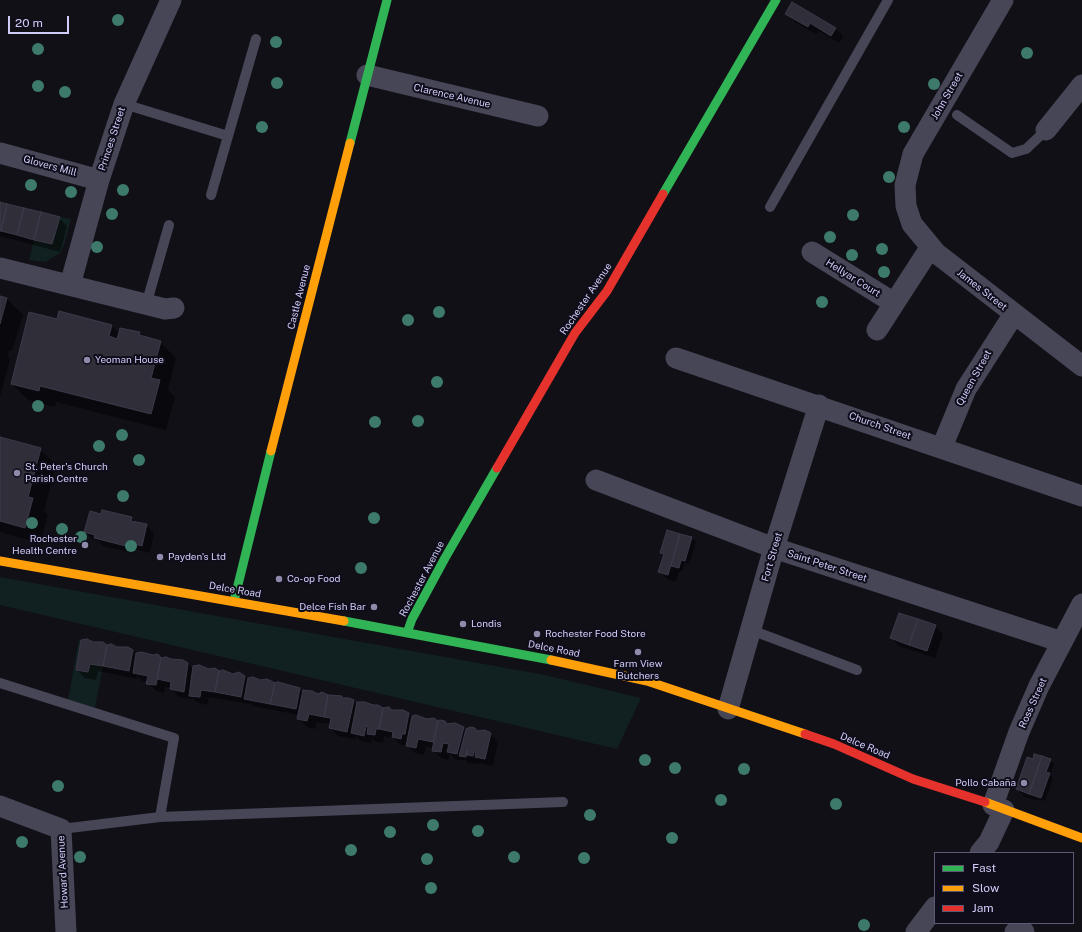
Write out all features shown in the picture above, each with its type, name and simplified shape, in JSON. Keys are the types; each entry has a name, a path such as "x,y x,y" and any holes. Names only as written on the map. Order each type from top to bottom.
{"street":[{"name":"Princes Street","path":"70,285 99,180 124,104 172,0"},
{"name":"Castle Avenue","path":"234,601 247,544 387,0"},
{"name":"Rochester Avenue","path":"407,633 412,619 445,558 580,325 607,290 776,0"},
{"name":"John Street","path":"904,196 908,170 913,154 1003,0"},
{"name":"Clarence Avenue","path":"367,75 538,116"},
{"path":"1046,130 1082,85"},
{"name":"Glovers Mill","path":"0,153 99,180"},
{"name":"James Street","path":"904,196 912,224 930,248 1082,366"},
{"path":"877,330 930,248"},
{"name":"Hellyar Court","path":"812,252 894,303"},
{"path":"0,268 146,305 165,309 174,308"},
{"name":"Queen Street","path":"942,447 966,389 1014,314"},
{"name":"Church Street","path":"676,358 819,405 1082,496"},
{"name":"Fort Street","path":"728,709 752,630 774,548 819,405"},
{"name":"Saint Peter Street","path":"596,480 774,548 1062,642"},
{"name":"Delce Road","path":"0,561 234,601 579,665 658,685 849,750 928,784 1082,838"},
{"name":"Ross Street","path":"981,852 989,842 1019,732 1039,686 1082,604"},
{"name":"Howard Avenue","path":"0,806 61,829 66,932"},
{"path":"916,932 934,908"},
{"path":"1015,932 1024,932"}],"lane":[{"path":"770,207 888,0"},
{"path":"211,195 256,39"},
{"path":"124,104 228,136"},
{"path":"957,115 1012,153 1026,149 1046,130"},
{"path":"146,305 169,224"},
{"path":"752,630 857,670"},
{"path":"0,683 174,738 160,817"},
{"path":"61,829 160,817 564,802"}],"shaded area":[{"path":"60,217 71,219 64,245 60,253 45,262 29,260 34,240 52,244"},
{"path":"0,577 545,675 641,698 617,749 0,605"},
{"path":"79,639 81,640 76,670 88,672 90,664 103,666 95,708 68,700"}],"building":[{"path":"792,2 836,28 831,36 810,23 808,27 785,14"},
{"path":"0,202 7,204 1,231 0,231"},
{"path":"7,204 24,208 17,235 1,231"},
{"path":"24,208 41,212 34,240 17,235"},
{"path":"41,212 60,217 52,244 34,240"},
{"path":"0,296 7,298 0,324"},
{"name":"Yeoman House","path":"59,311 112,325 109,336 117,339 120,328 140,332 139,335 161,341 151,378 160,380 151,414 40,386 39,391 11,384 29,312 57,319"},
{"name":"St. Peter's Church Parish Centre","path":"0,437 41,448 28,497 33,498 25,528 0,521"},
{"path":"102,510 132,517 131,521 147,524 142,546 127,542 126,546 94,538 95,535 84,532 90,511 101,514"},
{"path":"667,530 680,534 668,575 658,572 664,554 660,553"},
{"path":"680,534 692,537 685,561 681,560 679,568 671,566"},
{"path":"899,613 918,619 909,645 890,638"},
{"path":"918,619 936,625 927,651 909,645"},
{"path":"87,639 93,642 103,642 107,645 103,666 90,664 88,672 76,670 81,640"},
{"path":"111,644 117,647 128,647 133,650 129,671 103,666 107,645"},
{"path":"141,652 153,655 158,654 161,658 156,685 146,684 148,676 133,673 136,653"},
{"path":"166,657 183,660 188,663 184,692 170,689 171,682 157,679 161,658"},
{"path":"199,665 209,669 215,668 219,671 215,692 201,690 200,697 189,696 193,666"},
{"path":"223,670 233,674 239,672 245,676 241,697 215,692 219,671"},
{"path":"253,677 260,680 267,679 275,683 270,704 244,699 248,678"},
{"path":"278,682 300,688 296,709 270,704 275,683"},
{"path":"303,690 312,691 318,694 322,692 328,695 324,717 309,714 307,721 297,719"},
{"path":"328,695 342,696 342,698 354,700 347,732 329,728 331,718 324,717"},
{"path":"357,702 378,705 383,708 379,729 376,729 375,735 367,734 368,727 366,726 364,736 351,733"},
{"path":"389,707 392,710 403,710 409,713 405,734 402,734 401,739 392,737 393,732 379,729 383,708"},
{"path":"416,715 427,719 434,718 438,721 433,742 418,739 416,748 406,746 412,716"},
{"path":"438,721 445,721 447,724 455,723 464,727 457,754 447,752 449,744 443,743 441,752 432,751"},
{"path":"470,727 475,728 477,731 485,730 491,733 485,759 475,757 476,752 474,752 473,756 467,755 467,750 466,757 459,756 466,729"},
{"path":"1034,754 1042,756 1029,794 1016,789 1027,757 1033,759"},
{"path":"1042,756 1051,759 1046,772 1050,773 1041,798 1029,794"}],"traffic: fast":[{"path":"350,143 387,0"},
{"path":"663,194 776,0"},
{"path":"234,601 271,451"},
{"path":"407,633 412,619 445,558 497,468"},
{"path":"344,621 551,660"}],"traffic: slow":[{"path":"271,451 350,143"},
{"path":"0,561 344,621"},
{"path":"551,660 647,681 805,734"},
{"path":"985,802 1082,838"}],"traffic: jam":[{"path":"497,468 575,333 607,291 663,194"},
{"path":"805,734 834,744 913,779 985,802"}],"place":[{"name":"Yeoman House","path":"87,360"},
{"name":"St. Peter's Church Parish Centre","path":"17,473"},
{"name":"Rochester Health Centre","path":"85,545"},
{"name":"Payden's Ltd","path":"160,557"},
{"name":"Co-op Food","path":"279,579"},
{"name":"Delce Fish Bar","path":"374,607"},
{"name":"Londis","path":"463,624"},
{"name":"Rochester Food Store","path":"537,634"},
{"name":"Farm View Butchers","path":"638,652"},
{"name":"Pollo Cabaña","path":"1024,783"}]}
